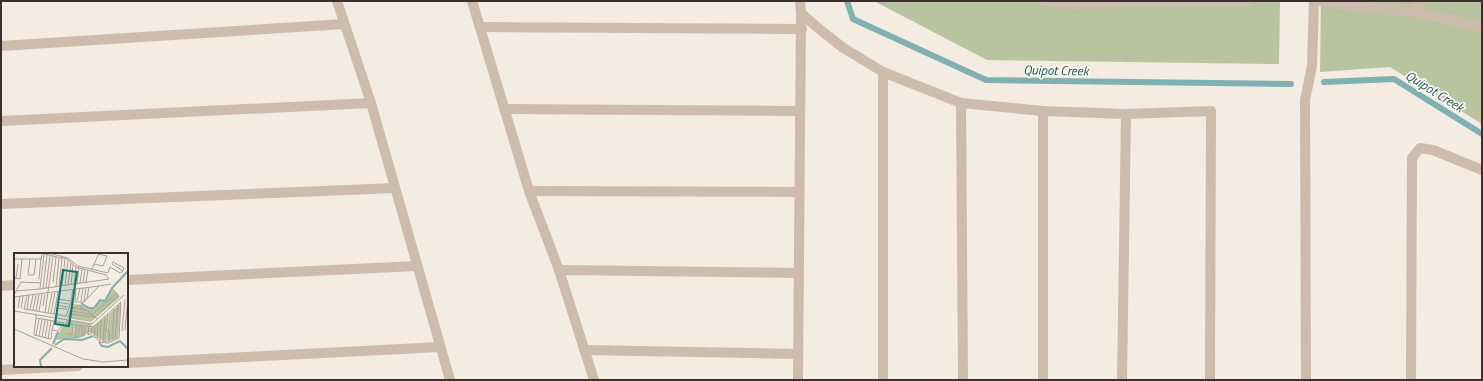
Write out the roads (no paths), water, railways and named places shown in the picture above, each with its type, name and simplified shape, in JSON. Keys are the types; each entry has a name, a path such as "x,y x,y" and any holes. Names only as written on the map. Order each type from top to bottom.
{"street":[{"path":"337,1 371,103 450,380"},
{"path":"472,1 529,191 559,270 594,380"},
{"path":"798,380 802,29 800,1"},
{"path":"1043,1 1246,2"},
{"path":"1306,380 1305,100 1312,66 1316,1 1417,13 1482,27"},
{"path":"1417,1 1417,13"},
{"path":"801,13 842,48 884,72 961,103 1043,111 1126,114 1211,111 1210,380"},
{"path":"1,46 344,24"},
{"path":"480,27 802,29"},
{"path":"883,380 884,72"},
{"path":"1,121 371,103"},
{"path":"961,103 962,380"},
{"path":"504,109 800,111"},
{"path":"1043,111 1043,380"},
{"path":"1122,380 1126,114"},
{"path":"1411,380 1412,158 1420,148 1433,150 1482,170"},
{"path":"1,204 395,188"},
{"path":"529,191 799,192"},
{"path":"128,280 417,266"},
{"path":"559,270 799,273"},
{"path":"1,286 14,285"},
{"path":"128,363 440,347"},
{"path":"584,350 798,354"},
{"path":"1,370 59,367"}],"waterway":[{"name":"Quipot Creek","path":"847,1 853,19 986,80 1291,84"},
{"name":"Quipot Creek","path":"1324,82 1394,79 1482,134"}]}
